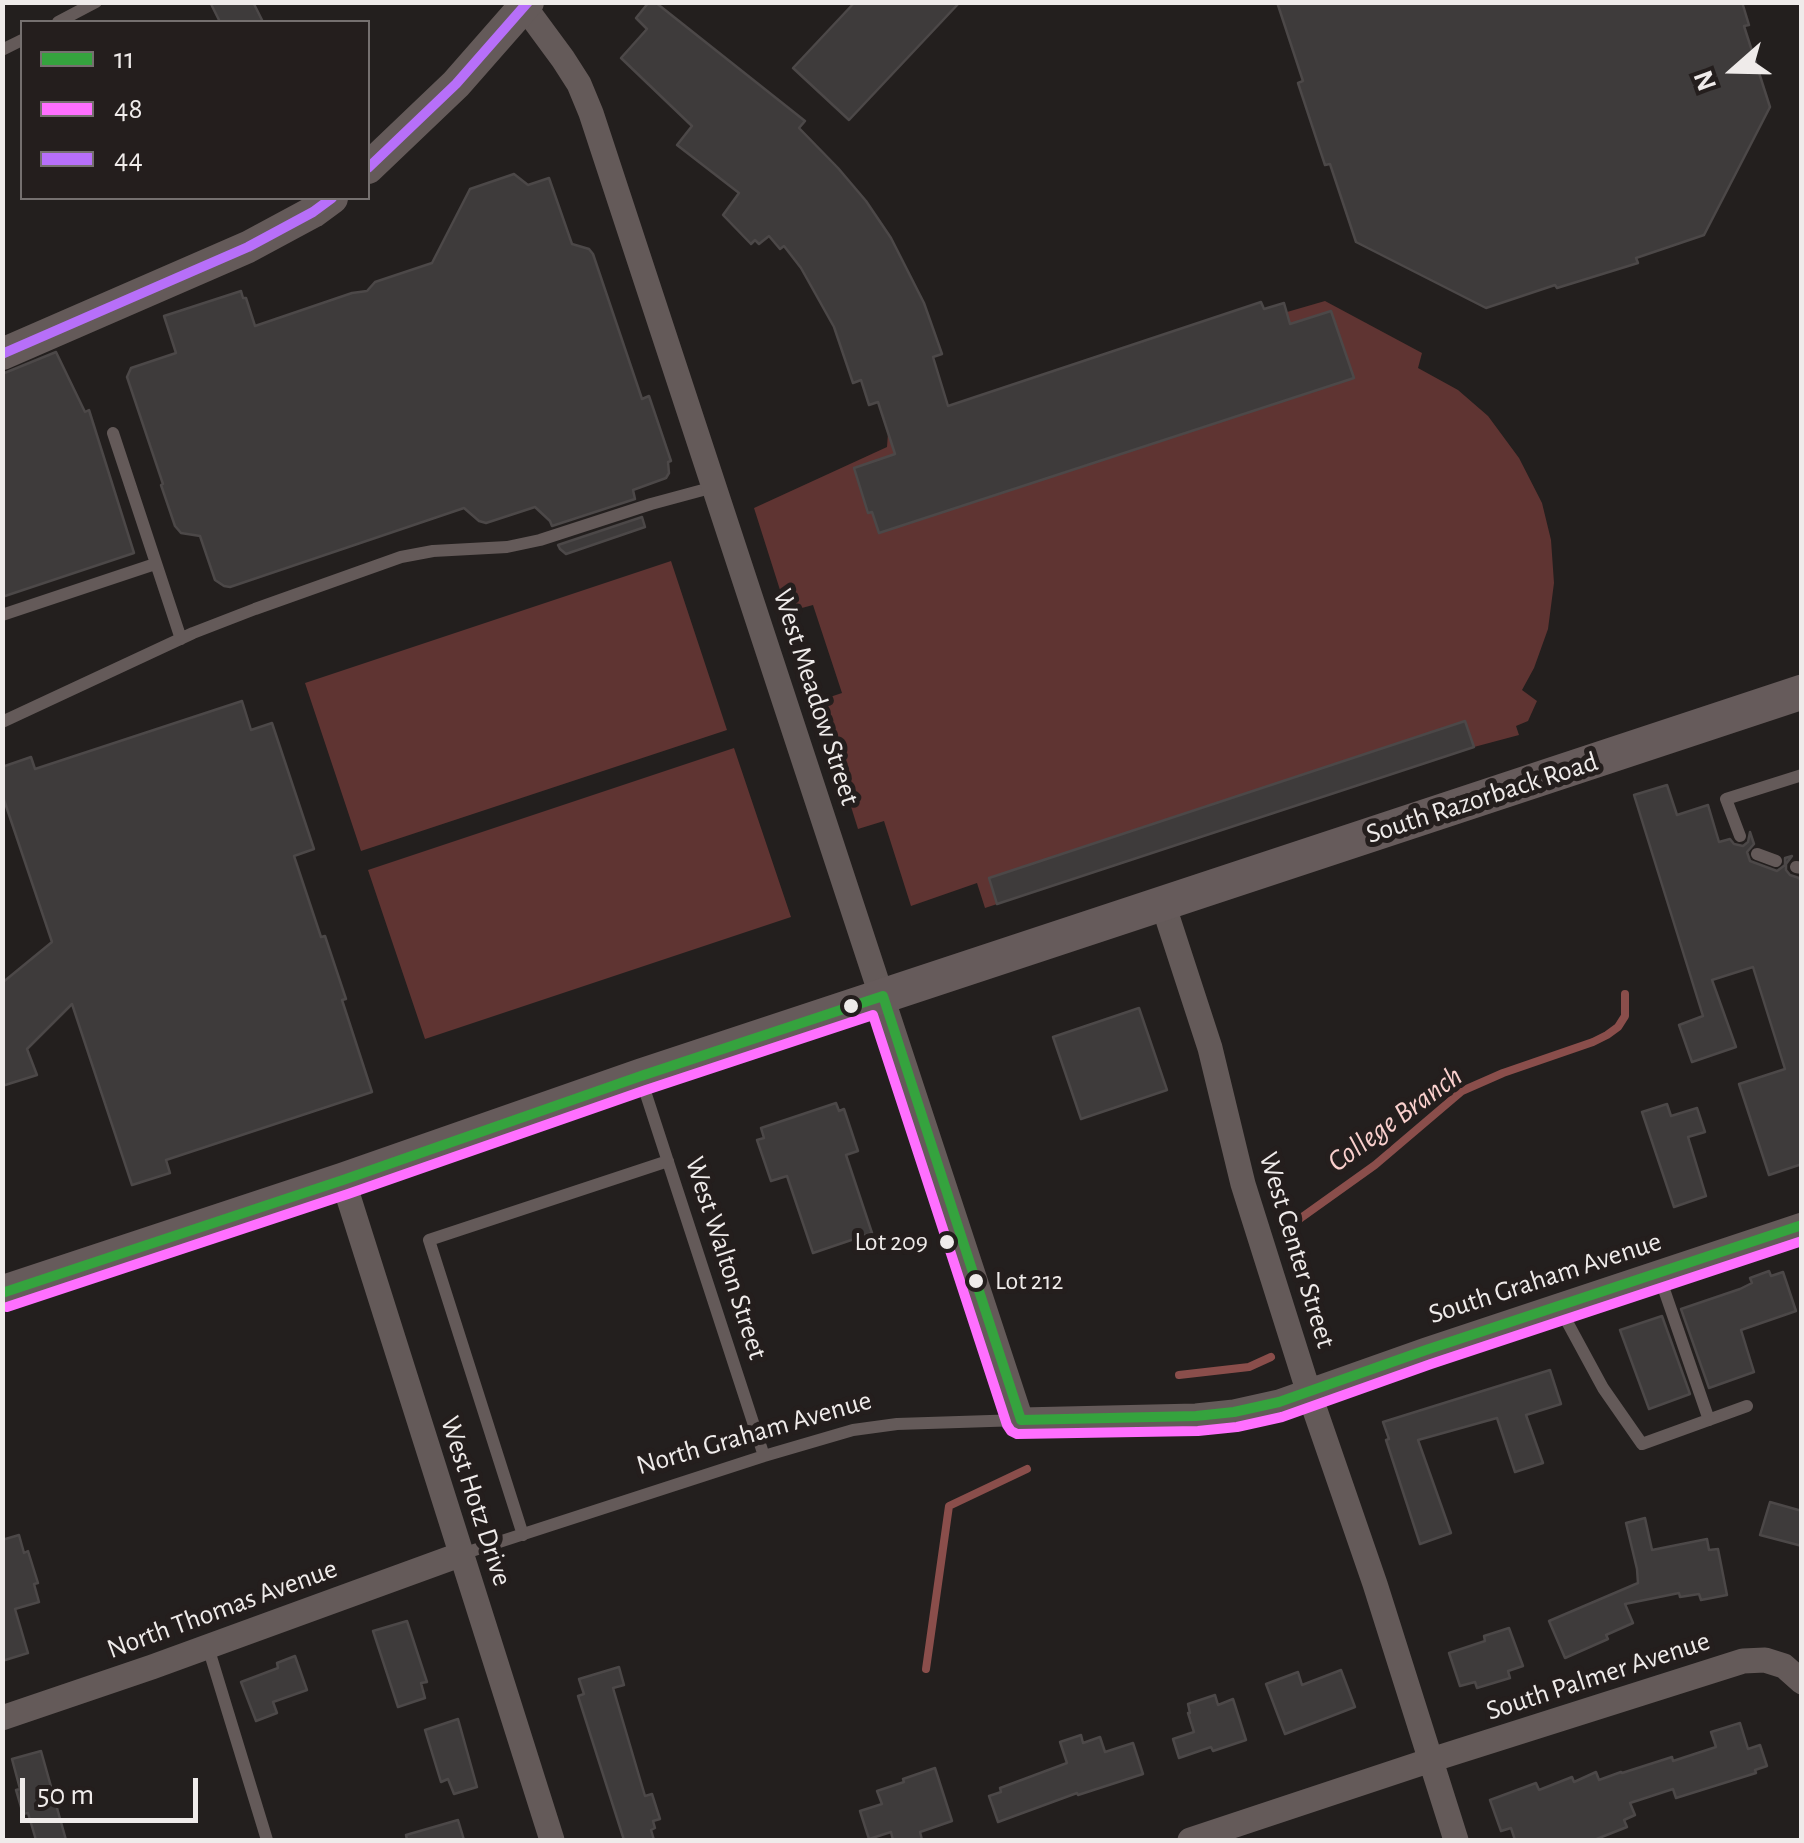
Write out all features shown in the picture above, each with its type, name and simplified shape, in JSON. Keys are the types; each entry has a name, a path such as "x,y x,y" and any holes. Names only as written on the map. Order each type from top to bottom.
{"main road":[{"name":"South Razorback Road","path":"2,1294 641,1076 1802,692"}],"street":[{"path":"370,166 456,84 526,4"},
{"name":"West Meadow Street","path":"526,4 580,84 591,113 1021,1420"},
{"path":"2,354 248,247 329,200"},
{"name":"West Center Street","path":"1163,904 1210,1048 1243,1184 1456,1840"},
{"name":"West Hotz Drive","path":"343,1180 552,1840"},
{"name":"South Graham Avenue","path":"1308,1390 1802,1226"},
{"name":"North Graham Avenue","path":"1021,1420 1196,1416 1279,1402 1308,1390"},
{"name":"North Thomas Avenue","path":"2,1718 462,1554"},
{"name":"South Palmer Avenue","path":"1190,1840 1744,1661 1766,1660 1792,1674"}],"lane":[{"path":"62,20 96,2"},
{"path":"113,433 181,639"},
{"path":"2,722 181,639 401,557 540,540 714,487"},
{"path":"2,614 155,564"},
{"path":"1740,836 1726,799 1802,775"},
{"path":"1758,854 1776,861"},
{"name":"West Walton Street","path":"641,1076 764,1456"},
{"path":"523,1535 428,1240 668,1161"},
{"path":"1658,1272 1709,1420"},
{"path":"1558,1306 1603,1388 1642,1444 1747,1406"},
{"name":"North Graham Avenue","path":"462,1554 853,1430 896,1424 1021,1420"},
{"path":"208,1647 267,1840"}],"shaded area":[{"path":"1325,301 1422,353 1418,368 1458,390 1488,416 1519,458 1542,503 1551,540 1554,583 1548,629 1522,690 1537,701 1528,721 1516,726 1519,735 985,908 977,883 911,906 884,821 858,829 818,701 842,693 813,605 787,612 754,508 887,447 888,433 908,426 907,419 1261,302 1264,309 1284,303 1287,312"},
{"path":"671,561 727,730 361,851 305,683"},
{"path":"734,748 791,917 425,1039 368,870"}],"building":[{"path":"210,2 253,2 262,20 219,20"},
{"path":"649,2 655,2 805,121 799,128 866,201 891,238 924,303 942,354 933,357 948,406 1261,302 1264,309 1284,303 1290,324 1331,311 1354,378 879,533 872,512 868,513 854,468 895,454 878,402 869,405 861,380 853,383 834,327 801,268 784,246 780,249 769,236 759,244 755,240 751,244 723,215 739,193 677,145 692,126 621,58 647,29 636,18"},
{"path":"855,2 960,2 849,120 793,68"},
{"path":"1277,2 1742,2 1749,25 1744,26 1770,107 1704,235 1636,258 1638,263 1486,308 1356,242 1298,83 1303,81"},
{"path":"514,174 528,185 549,178 572,244 593,254 642,399 649,396 671,461 666,478 633,490 635,499 552,526 535,507 486,523 464,508 230,587 215,580 200,536 181,533 175,526 127,377 131,368 176,353 164,316 241,291 255,326 367,291 375,282 432,263 470,189"},
{"path":"56,352 85,412 89,410 134,553 2,597 2,374"},
{"path":"642,517 645,527 566,554 558,545"},
{"path":"242,701 251,730 272,723 314,849 294,856 346,999 342,1000 372,1092 166,1160 170,1173 132,1185 72,1004 27,1049 37,1075 2,1086 2,983 52,942 2,794 2,767 31,757 35,769"},
{"path":"1465,721 1474,747 997,904 989,878"},
{"path":"1667,785 1677,815 1708,805 1719,842 1730,839 1743,846 1750,832 1754,844 1747,852 1750,861 1777,871 1785,865 1785,858 1792,856 1786,870 1802,884 1802,1164 1769,1175 1739,1084 1785,1069 1753,967 1712,980 1736,1047 1692,1062 1679,1025 1703,1016 1634,795"},
{"path":"1139,1008 1167,1090 1081,1119 1053,1037"},
{"path":"836,1103 839,1111 844,1109 858,1151 846,1155 872,1233 813,1253 787,1176 771,1181 757,1140 764,1138 761,1128"},
{"path":"1667,1104 1671,1116 1697,1108 1705,1132 1688,1137 1706,1196 1674,1207 1642,1112"},
{"path":"1769,1271 1771,1276 1783,1272 1796,1311 1741,1330 1754,1372 1709,1388 1681,1309 1740,1289 1752,1283 1750,1278"},
{"path":"1662,1316 1690,1394 1649,1409 1620,1330"},
{"path":"1550,1370 1561,1404 1526,1415 1543,1463 1515,1472 1497,1418 1418,1440 1451,1533 1420,1544 1383,1422"},
{"path":"1770,1502 1802,1511 1802,1546 1760,1535"},
{"path":"1645,1518 1652,1550 1707,1539 1709,1550 1718,1549 1727,1595 1701,1600 1699,1594 1680,1597 1679,1593 1625,1604 1633,1623 1565,1658 1549,1621 1638,1583 1626,1523"},
{"path":"19,1535 38,1583 34,1584 39,1602 15,1609 28,1653 2,1661 2,1540"},
{"path":"407,1621 427,1682 421,1683 425,1698 398,1707 373,1631"},
{"path":"1509,1628 1523,1666 1508,1671 1510,1678 1477,1688 1475,1682 1460,1686 1449,1653"},
{"path":"295,1656 307,1690 273,1702 277,1713 256,1721 241,1682 278,1668 277,1663"},
{"path":"619,1667 624,1685 613,1688 645,1796 652,1794 660,1819 653,1821 654,1840 624,1840 578,1696 584,1694 579,1679"},
{"path":"1341,1670 1355,1707 1285,1734 1266,1684 1298,1672 1302,1685"},
{"path":"1215,1695 1218,1705 1233,1699 1246,1740 1179,1758 1173,1739 1194,1732 1188,1704"},
{"path":"458,1719 477,1787 454,1794 448,1779 441,1782 425,1730"},
{"path":"1740,1723 1748,1749 1760,1745 1767,1766 1755,1770 1756,1773 1676,1798 1673,1789 1630,1803 1635,1815 1624,1820 1627,1827 1594,1840 1515,1840 1511,1828 1501,1831 1490,1800 1536,1783 1539,1790 1572,1777 1574,1782 1596,1772 1599,1780 1672,1757 1673,1761 1716,1747 1711,1732"},
{"path":"1081,1735 1083,1743 1100,1737 1105,1752 1133,1743 1143,1774 998,1822 989,1796 1001,1792 1000,1788 1067,1763 1060,1742"},
{"path":"41,1751 66,1840 36,1840 16,1790 20,1789 12,1759"},
{"path":"935,1768 952,1821 920,1832 922,1840 893,1840 891,1832 869,1839 860,1811 882,1804 877,1791"},
{"path":"458,1820 464,1840 407,1840 406,1835"}],"waterway":[{"name":"College Branch","path":"1284,1230 1375,1165 1462,1091 1607,1035 1625,1016 1625,994"},
{"name":"College Branch","path":"1179,1375 1249,1367 1271,1357"},
{"name":"College Branch","path":"926,1669 949,1506 1027,1469"}],"transit line":[{"name":"44","path":"370,166 456,84 528,2"},
{"name":"44","path":"2,354 248,247 329,200"},
{"name":"11","path":"2,1293 883,996 1021,1420 1196,1416 1279,1402 1802,1225"},
{"name":"48","path":"7,1307 873,1015 1007,1425 1017,1434 1198,1431 1282,1417 1802,1241"}],"place":[{"name":"Lot 209","path":"947,1242"},
{"name":"Lot 212","path":"976,1281"}]}
